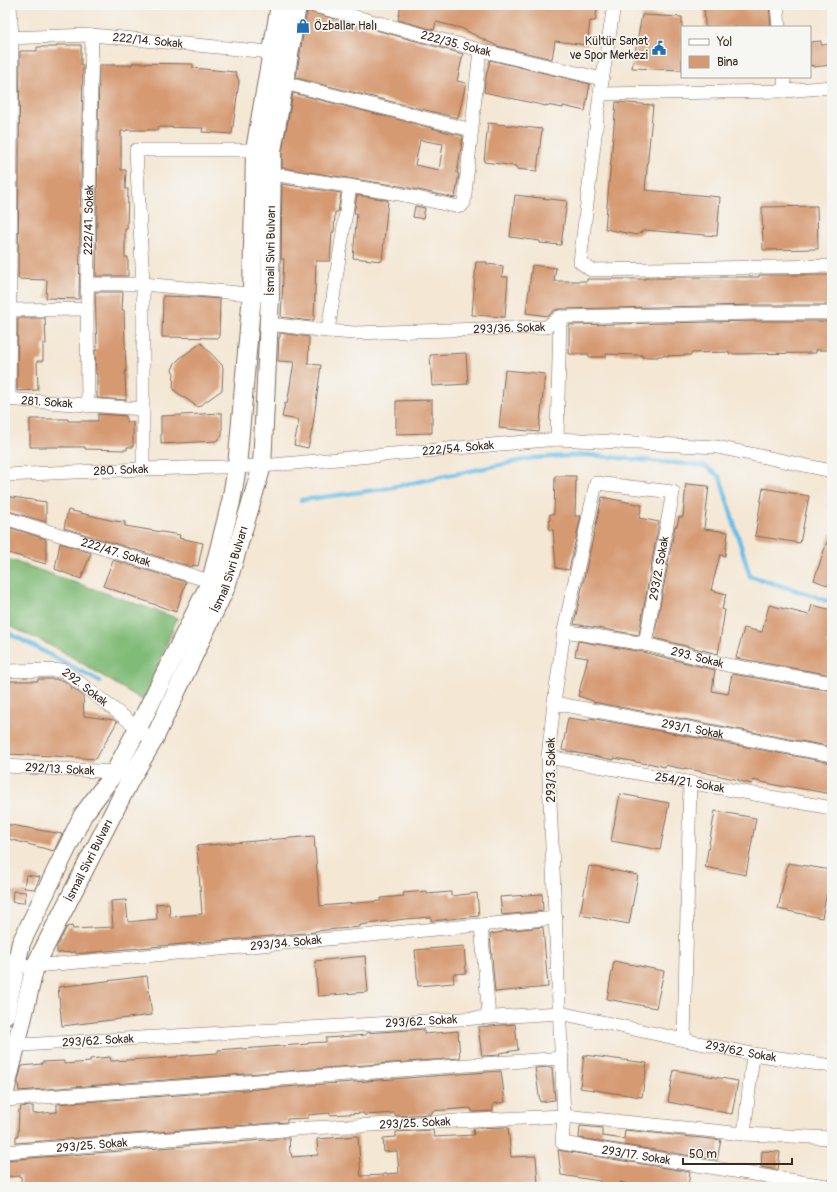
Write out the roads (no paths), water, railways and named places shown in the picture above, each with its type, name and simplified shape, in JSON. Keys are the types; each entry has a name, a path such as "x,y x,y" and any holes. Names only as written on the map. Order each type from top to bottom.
{"main road":[{"name":"İsmail Sivri Bulvarı","path":"5,1092 10,1046 35,966 130,778 153,741 218,584 262,466 270,296 272,174 264,150 284,83 281,54 280,5"},
{"name":"İsmail Sivri Bulvarı","path":"5,1015 21,943 83,815 115,772 218,584 237,467 264,150 281,54 297,5"}],"street":[{"path":"7,400 9,310 8,38 10,5"},
{"name":"222/35. Sokak","path":"311,5 480,50 602,79"},
{"path":"614,5 600,94 580,262 591,270 832,266"},
{"path":"777,5 779,26"},
{"name":"222/14. Sokak","path":"8,38 92,35 281,54"},
{"name":"222/41. Sokak","path":"88,406 87,284 92,35"},
{"path":"272,174 398,194 454,206 461,206 464,203 480,50"},
{"path":"784,78 785,91"},
{"path":"284,83 472,130"},
{"path":"600,94 785,91 832,87"},
{"path":"143,469 143,284 136,150 264,150"},
{"path":"328,330 350,186"},
{"path":"87,284 143,284 270,296"},
{"path":"9,310 87,309"},
{"name":"293/36. Sokak","path":"269,324 354,333 546,327 560,317 832,313"},
{"path":"557,439 560,317"},
{"name":"281. Sokak","path":"7,400 143,409"},
{"name":"222/54. Sokak","path":"237,467 557,439 717,447 832,471"},
{"name":"280. Sokak","path":"5,475 143,469 237,467"},
{"name":"293/3. Sokak","path":"564,1116 548,757 564,631 596,483 673,492"},
{"name":"293/2. Sokak","path":"645,644 673,492"},
{"name":"222/47. Sokak","path":"5,518 218,584"},
{"name":"293. Sokak","path":"564,631 645,644 727,665 832,683"},
{"name":"292. Sokak","path":"5,671 63,670 153,741"},
{"name":"293/1. Sokak","path":"554,703 832,755"},
{"name":"254/21. Sokak","path":"548,757 832,808"},
{"name":"292/13. Sokak","path":"5,766 115,772"},
{"path":"684,1040 690,783"},
{"name":"293/34. Sokak","path":"16,965 35,966 556,918"},
{"path":"481,925 489,1017"},
{"name":"293/62. Sokak","path":"10,1046 560,1013 753,1054 832,1066"},
{"path":"744,1134 753,1054"},
{"path":"5,1100 562,1058"},
{"name":"293/25. Sokak","path":"5,1152 309,1128 564,1116 744,1134 832,1138"},
{"name":"293/17. Sokak","path":"564,1116 562,1143 832,1187"}],"waterway":[{"path":"301,500 383,489 533,458 588,455 705,466 720,477 750,576 832,603"},
{"path":"5,631 99,681"}],"place":[{"name":"Özballar Halı","path":"303,26"},
{"name":"Kültür Sanat ve Spor Merkezi","path":"659,48"}]}
